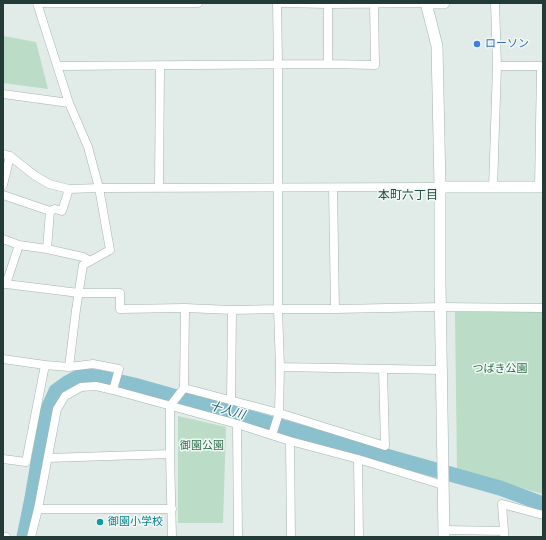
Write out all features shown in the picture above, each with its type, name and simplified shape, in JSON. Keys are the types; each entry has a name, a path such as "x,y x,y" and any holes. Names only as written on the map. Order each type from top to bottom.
{"street":[{"path":"69,368 83,265 110,250 99,188 88,146 69,103 37,3 198,3"},
{"path":"273,433 278,416 280,367 278,309 278,3 444,3"},
{"path":"58,66 375,64 374,3"},
{"path":"426,3 437,46 444,533 504,534 502,504 543,515"},
{"path":"493,188 496,66 495,3"},
{"path":"328,4 328,64"},
{"path":"159,188 160,66"},
{"path":"3,185 6,155 49,184 69,189 541,187 542,66 496,66"},
{"path":"3,94 69,103"},
{"path":"333,188 334,309"},
{"path":"3,195 50,211 55,209 62,211 69,189"},
{"path":"47,248 50,211"},
{"path":"3,239 19,244 47,248 83,257 90,261"},
{"path":"19,244 4,284 79,293 120,293 120,309 185,308 232,310 441,307 543,308"},
{"path":"172,537 170,454 172,404 183,390 185,308"},
{"path":"231,400 232,310"},
{"path":"3,359 69,368 93,364 120,369 114,388"},
{"path":"3,459 26,462 46,365"},
{"path":"280,367 442,370"},
{"path":"183,390 231,400 278,416 385,446 384,369"},
{"path":"31,537 38,509 57,409 65,396 80,387 96,386 114,388 273,433 290,440 443,482"},
{"path":"237,424 238,537"},
{"path":"290,440 291,537"},
{"path":"48,458 170,454"},
{"path":"358,459 359,537"},
{"path":"38,509 172,509"}],"green space":[{"path":"3,36 36,42 48,89 3,83"},
{"name":"つばき公園","path":"543,311 543,494 457,470 455,312"},
{"name":"御園公園","path":"178,416 226,427 223,523 178,523"}],"waterway":[{"name":"十人川","path":"24,537 47,411 56,391 78,377 89,376 134,385 500,488 543,504"}],"place":[{"name":"ローソン","path":"477,44"},
{"name":"御園小学校","path":"100,522"}],"district":[{"name":"本町六丁目","path":"408,196"}]}
